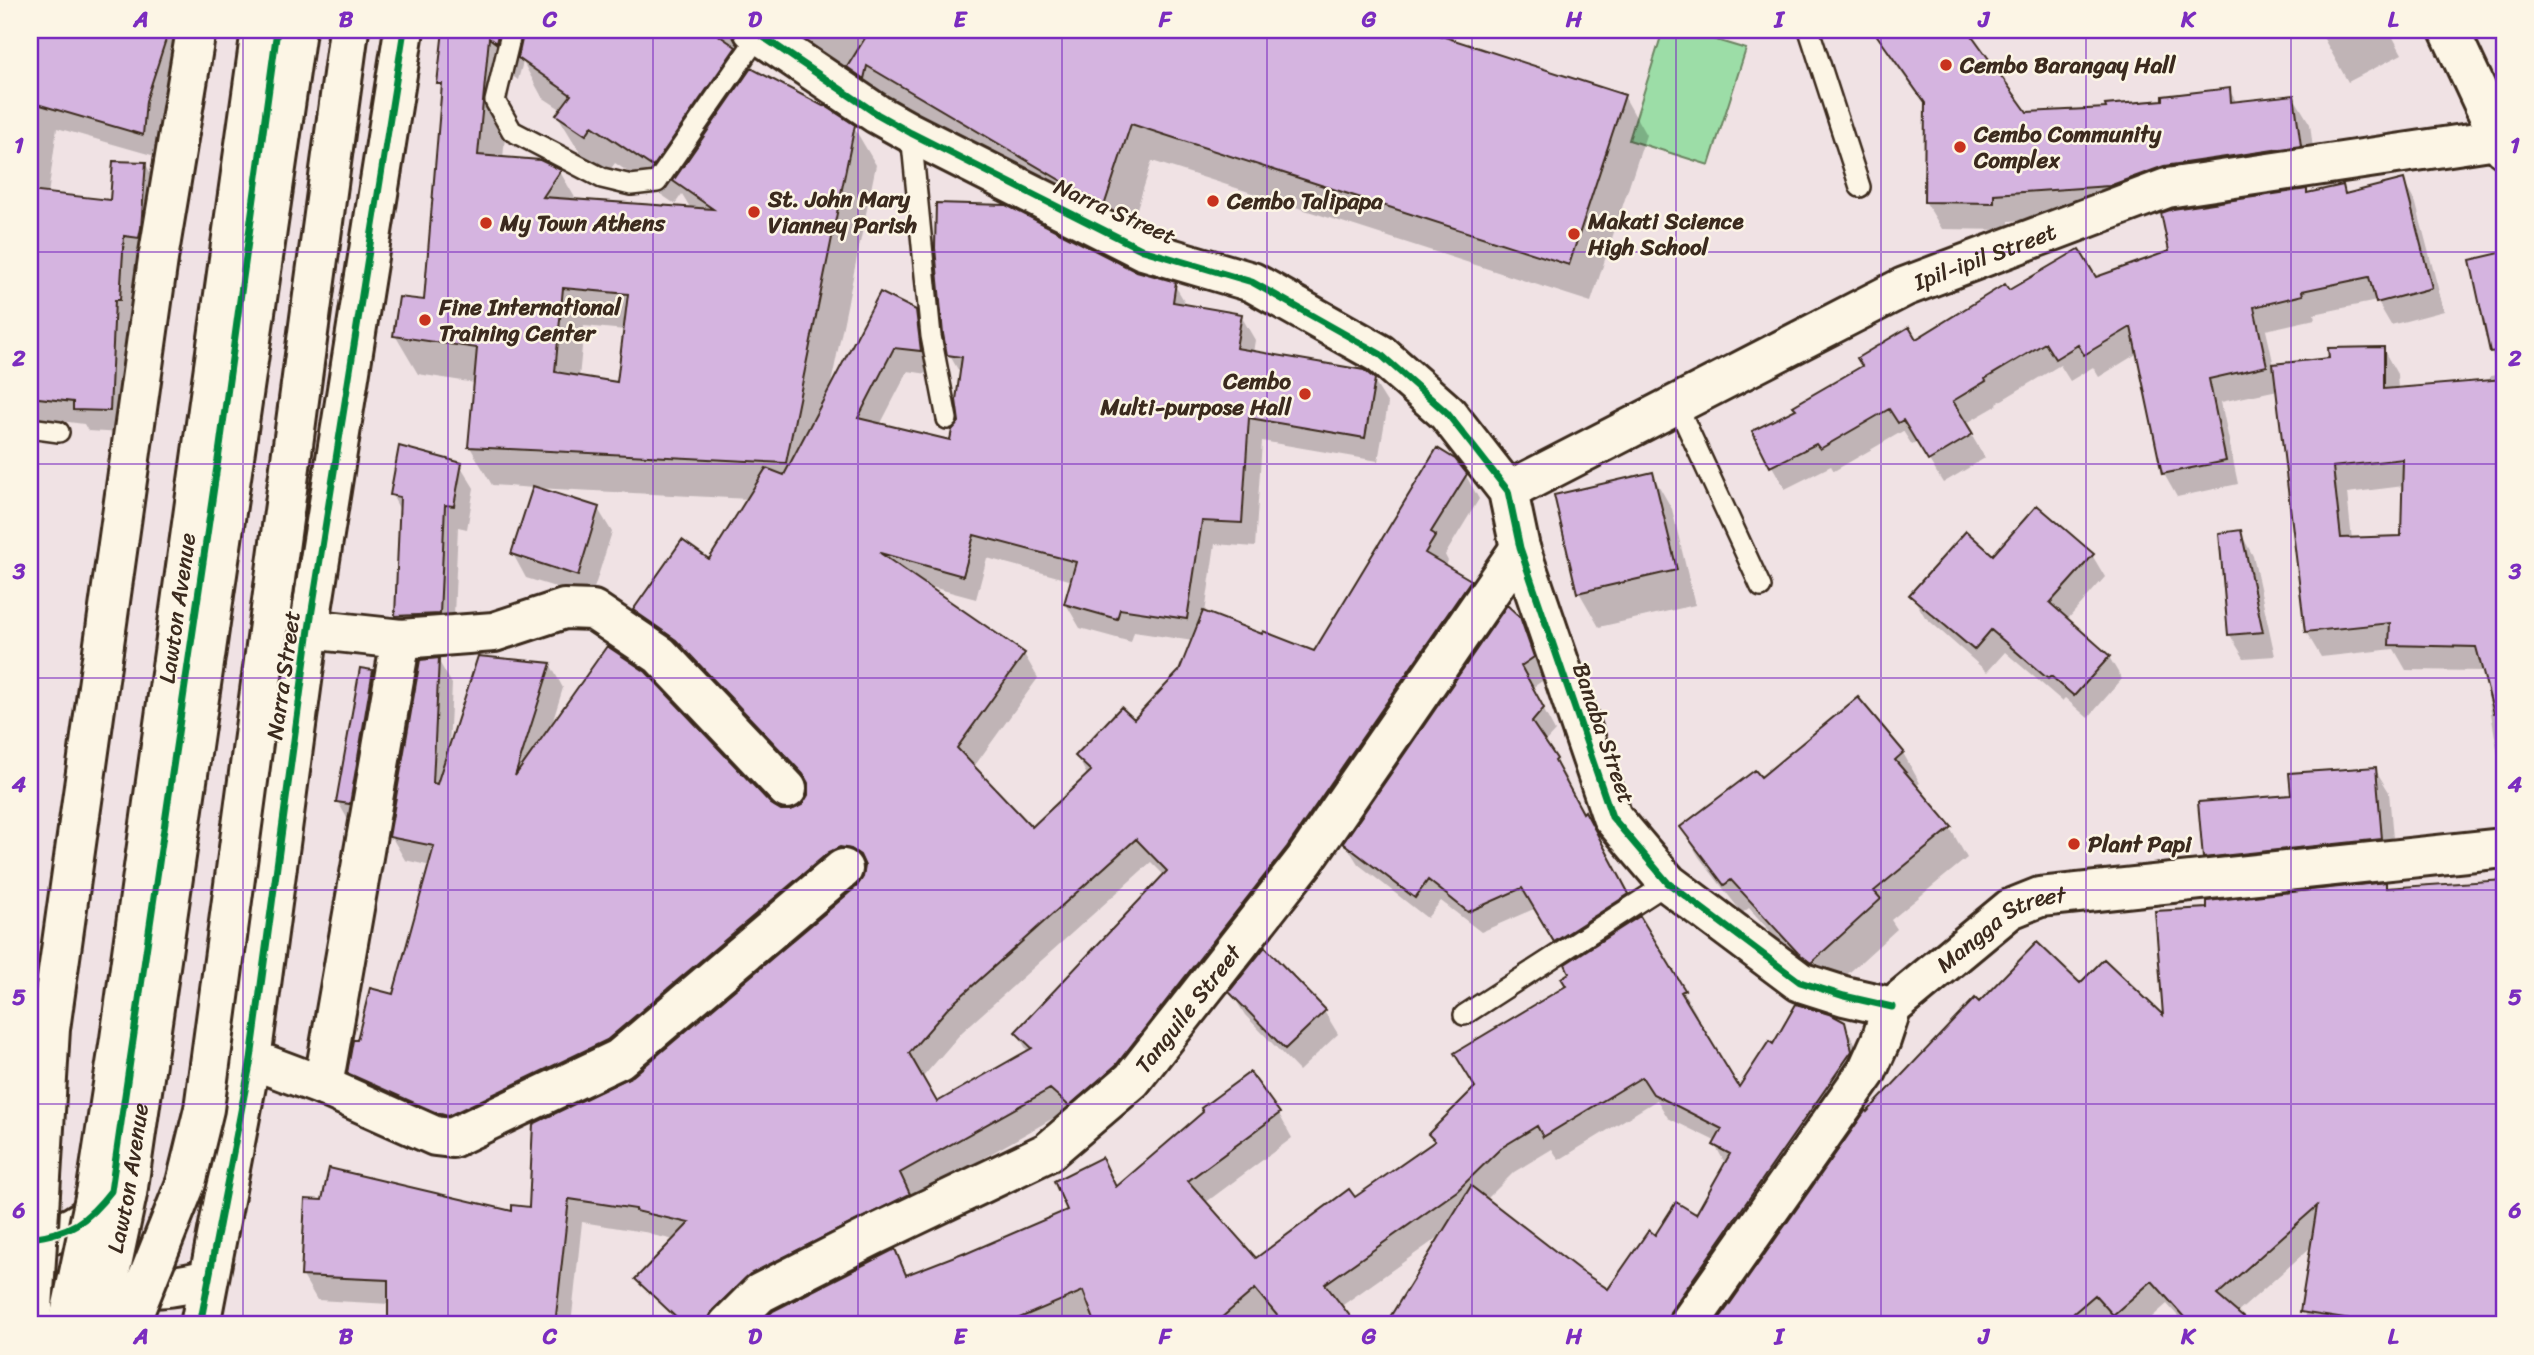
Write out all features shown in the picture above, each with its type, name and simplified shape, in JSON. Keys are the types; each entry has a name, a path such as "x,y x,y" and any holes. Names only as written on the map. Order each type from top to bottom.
{"street":[{"path":"31,1325 50,1029 158,259 196,30"},
{"name":"Lawton Avenue","path":"68,1325 97,1188 120,1039 261,30"},
{"name":"Lawton Avenue","path":"82,1325 111,1191 222,433 277,30"},
{"name":"Lawton Avenue","path":"99,1325 129,1181 296,30"},
{"path":"129,1325 186,1183 204,1109 348,30"},
{"name":"Narra Street","path":"200,1325 251,1059 309,629 404,30"},
{"path":"2449,30 2503,142"},
{"name":"Narra Street","path":"756,32 877,114 911,133 1143,250 1252,282 1380,354 1447,413 1508,491"},
{"name":"Ipil-ipil Street","path":"1508,491 1904,287 2167,188 2503,142"},
{"name":"Banaba Street","path":"1508,491 1521,548 1612,817 1668,883 1800,982 1892,1007"},
{"name":"Tanguile Street","path":"728,1325 760,1293 776,1284 1048,1152 1132,1080 1305,860 1521,548"},
{"name":"Narra Street","path":"309,629 401,639 494,632 564,609 593,610 660,654 787,789"},
{"path":"323,1086 401,639"},
{"name":"Mangga Street","path":"1892,1007 2010,909 2040,897 2504,848"},
{"path":"251,1059 323,1086 435,1136 452,1138 620,1059 843,869"},
{"path":"1688,1325 1867,1071 1892,1007"},
{"path":"30,1238 61,1232 83,1223 111,1191"},
{"path":"96,1264 119,1280 140,1287 164,1288 208,1279"}],"lane":[{"path":"512,30 495,101 512,131 603,178 631,185 657,182 756,32"},
{"path":"1809,30 1860,187"},
{"path":"911,133 931,336 947,419"},
{"path":"1677,405 1760,587"},
{"path":"30,428 59,432"},
{"path":"1464,1015 1668,883"}],"green space":[{"path":"1663,30 1683,30 1746,49 1709,165 1629,140"}],"building":[{"path":"30,30 169,30 146,101 143,135 30,102"},
{"path":"443,30 499,30 496,43 489,38 478,155 540,160 561,170 543,197 713,209 673,181 751,68 824,105 855,125 786,463 468,447 477,348 393,336 399,297 424,300 442,84 437,84","holes":["563,288 628,294 617,382 555,372"]},
{"path":"524,30 711,30 736,47 653,167 592,126 586,135 556,115 571,95 518,58"},
{"path":"870,30 1423,30 1625,95 1569,265 1131,124 1104,206 867,66 864,79 847,67"},
{"path":"1873,30 1968,30 2027,112 2106,108 2105,105 2163,100 2163,96 2230,88 2231,102 2294,95 2301,146 2164,166 2109,186 1994,194 1994,203 1924,202 1925,103"},
{"path":"113,161 146,162 141,228 139,238 124,236 120,300 115,300 110,411 73,410 73,402 30,397 30,191 110,200"},
{"path":"2404,179 2432,288 2376,303 2369,277 2302,291 2303,295 2254,307 2267,366 2209,379 2226,461 2162,474 2131,327 2084,355 2078,345 2055,359 2045,343 1985,379 1986,381 1953,401 1973,434 1928,461 1903,420 1898,423 1889,409 1820,449 1816,444 1770,467 1752,431 1796,409 1793,406 1862,366 1857,358 1909,327 1916,339 2005,284 2009,290 2079,249 2096,277 2169,251 2161,213 2307,189 2307,193 2343,185 2345,194"},
{"path":"936,203 1006,205 1133,270 1176,282 1173,302 1242,314 1236,348 1364,370 1375,379 1365,438 1249,418 1242,523 1202,521 1187,619 1120,609 1117,619 1064,604 1076,562 974,535 963,576 880,553 1025,653 957,748 1032,827 1091,771 1075,756 1121,707 1134,719 1179,671 1203,611 1314,651 1437,448 1455,459 1467,474 1431,532 1436,535 1425,553 1471,580 1287,847 1116,1065 1069,1106 1050,1089 900,1173 910,1194 750,1274 713,1310 707,1319 707,1325 684,1325 635,1279 689,1223 636,1209 569,1199 555,1325 388,1325 388,1280 301,1276 305,1199 322,1200 329,1168 512,1211 512,1205 529,1207 533,1124 633,1076 857,886 863,877 865,866 860,855 851,849 840,847 829,852 607,1040 448,1116 347,1073 353,1040 357,1040 370,988 393,994 434,846 389,837 420,660 439,658 433,783 437,784 478,656 551,663 515,776 607,646 646,672 771,804 781,810 791,810 802,805 808,795 808,783 803,774 676,640 633,610 682,540 709,559 766,468 784,475 880,292 916,310 921,351 894,348 858,418 950,440 952,430 959,422 956,400 962,357 947,355 935,248","holes":["1136,839 1167,871 1015,1032 1032,1048 937,1102 909,1053 948,1008"]},
{"path":"2504,252 2504,350 2490,352 2470,260"},
{"path":"2384,347 2384,389 2504,379 2504,712 2494,713 2476,647 2389,645 2390,623 2305,632 2273,364 2329,358 2328,348","holes":["2403,459 2401,536 2341,538 2333,467"]},
{"path":"399,446 462,463 454,506 445,505 440,614 395,616 400,497 390,495"},
{"path":"1653,472 1677,570 1577,593 1554,495"},
{"path":"533,486 599,507 578,576 511,554"},
{"path":"2037,505 2094,554 2050,603 2110,656 2074,696 2051,676 2048,679 1991,630 1974,650 1909,595 1966,531 1993,555"},
{"path":"2241,530 2263,632 2228,635 2219,533"},
{"path":"1507,605 1520,617 1534,657 1521,666 1544,708 1532,722 1557,759 1555,761 1629,894 1554,942 1522,888 1468,912 1428,880 1415,898 1343,843"},
{"path":"360,668 373,670 350,804 336,802"},
{"path":"1858,697 1904,752 1895,760 1952,827 1874,891 1881,899 1811,963 1798,953 1731,880 1724,885 1680,827 1755,770 1761,777"},
{"path":"2376,767 2382,839 2203,858 2198,802 2291,795 2289,773"},
{"path":"2504,880 2504,1269 2496,1325 2383,1325 2300,1312 2317,1206 2217,1295 2252,1325 2191,1325 2152,1281 2113,1315 2095,1295 2060,1325 1715,1325 1866,1110 1867,1112 1975,998 1979,1002 2037,942 2080,983 2104,959 2163,1015 2155,911 2207,908 2207,901 2386,882 2386,888"},
{"path":"1640,916 1685,990 1681,992 1739,1087 1769,1041 1773,1044 1796,1004 1845,1022 1852,1051 1670,1312 1667,1325 1385,1325 1471,1186 1608,1289 1649,1230 1655,1235 1676,1202 1696,1214 1730,1154 1713,1145 1722,1129 1653,1094 1642,1077 1543,1137 1537,1126 1501,1148 1457,1191 1325,1284 1357,1325 1285,1325 1255,1289 1213,1325 1096,1325 1083,1291 1003,1325 759,1325 773,1311 895,1249 906,1275 965,1254 1067,1210 1054,1181 1102,1157 1116,1187 1203,1112 1201,1108 1250,1072 1280,1113 1188,1181 1256,1258 1349,1189 1355,1197 1435,1141 1428,1134 1475,1087 1454,1053 1566,986 1561,978 1569,973 1565,964"},
{"path":"1265,947 1326,1010 1285,1049 1229,992"}],"cycle path":[{"path":"30,1238 56,1233 76,1224 94,1211 111,1191 220,446 277,30"},
{"path":"200,1325 251,1059 309,629 404,30"},
{"path":"753,30 877,114 911,133 1143,250 1252,282 1380,354 1447,413 1508,491 1520,548 1612,817 1668,883 1800,982 1892,1007"}],"place":[{"name":"Cembo Barangay Hall","path":"1946,65"},
{"name":"Cembo Community Complex","path":"1960,147"},
{"name":"Cembo Talipapa","path":"1213,201"},
{"name":"St. John Mary Vianney Parish","path":"754,212"},
{"name":"My Town Athens","path":"486,223"},
{"name":"Makati Science High School","path":"1574,234"},
{"name":"Fine International Training Center","path":"425,320"},
{"name":"Cembo Multi-purpose Hall","path":"1305,394"},
{"name":"Plant Papi","path":"2074,844"}]}
